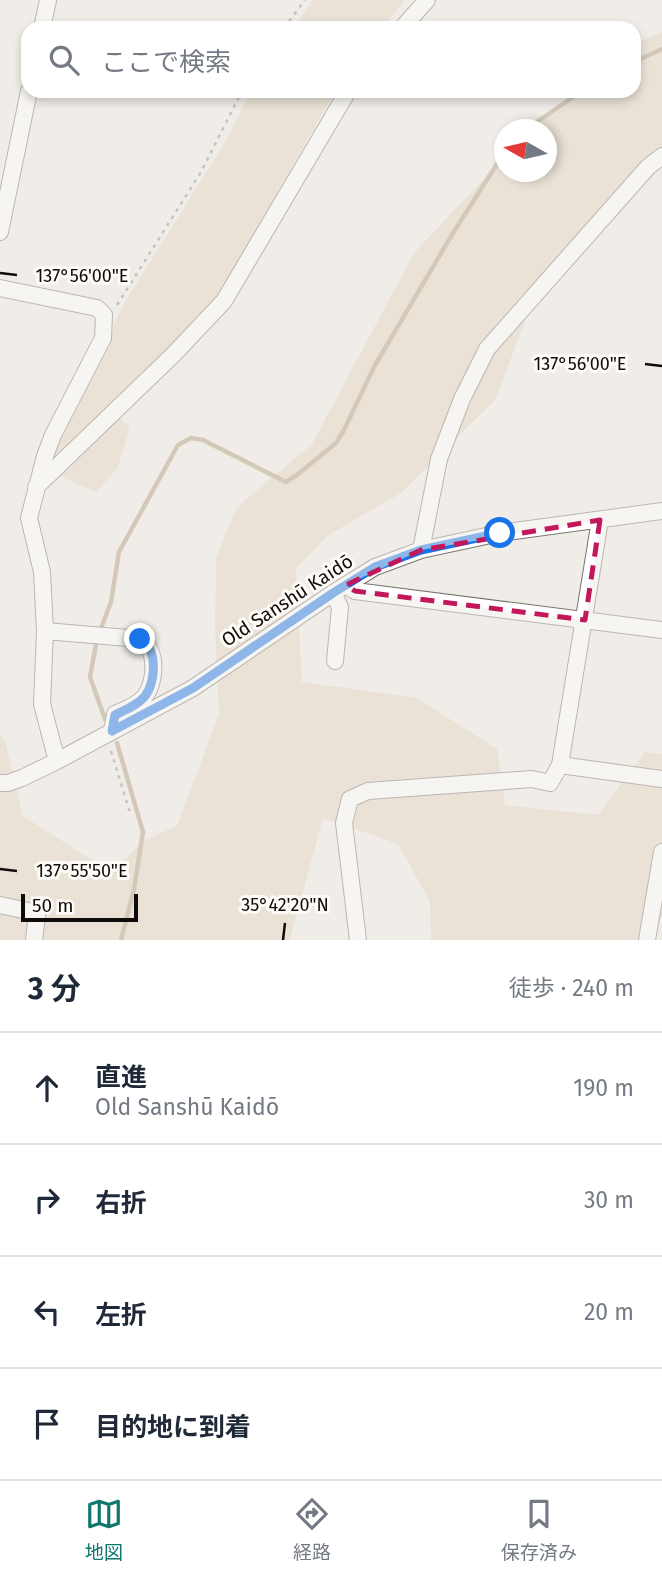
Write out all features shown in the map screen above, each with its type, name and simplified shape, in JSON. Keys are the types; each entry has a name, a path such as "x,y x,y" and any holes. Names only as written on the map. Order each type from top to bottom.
{"street":[{"path":"44,21 48,0"},
{"path":"408,21 427,0"},
{"path":"0,232 28,98"},
{"path":"36,488 174,354 224,300 344,98"},
{"path":"421,550 439,459 461,399 487,349 648,167 662,156"},
{"path":"0,288 97,308 104,315 103,338 53,435 29,518 42,572 45,631 42,704 57,761"},
{"name":"Old Sanshū Kaidō","path":"0,783 22,778 57,761 193,688 375,567 421,550 500,533 662,511"},
{"path":"358,940 344,823 350,799 382,790 532,779 550,783 560,765 600,520"},
{"path":"335,661 339,589 662,630"},
{"path":"45,631 140,639 147,642 153,666 151,683 145,696 115,715 109,733"},
{"path":"560,765 662,779"},
{"path":"647,940 662,852"},
{"path":"0,905 37,915 34,940"}],"path":[{"path":"289,21 305,0"},
{"path":"104,315 120,302 201,172 238,98"},
{"path":"109,733 131,816"}],"highlighted area":[{"path":"600,520 585,620 355,591 346,585 421,550"}],"shaded area":[{"path":"313,0 405,0 388,21 298,21"},
{"path":"662,32 662,159 535,296 495,400 401,493 327,536 296,568 302,682 417,698 497,749 505,805 598,815 645,752 662,754 662,917 644,940 431,940 430,902 398,844 323,818 290,940 0,940 0,735 5,741 23,816 111,872 145,840 177,826 219,714 215,629 216,557 237,507 312,444 414,253 494,168 494,182 557,182 557,119 545,119 567,98 641,98 641,41"},
{"path":"248,98 331,98 218,297 159,361 109,409 130,428 117,469 96,492 48,471 58,440 74,414 122,307 227,139"}],"waterway":[{"path":"641,59 662,49"},
{"path":"541,119 572,98"},
{"path":"100,631 111,602 119,552 178,445 191,438 203,440 286,482 336,443 374,367 494,169"},
{"path":"97,639 90,677 105,719"},
{"path":"117,743 143,832 134,889 121,940"}],"route":[{"path":"140,639 147,642 151,652 151,683 145,696 115,715 112,731 193,688 375,567 421,550 500,533"}]}
